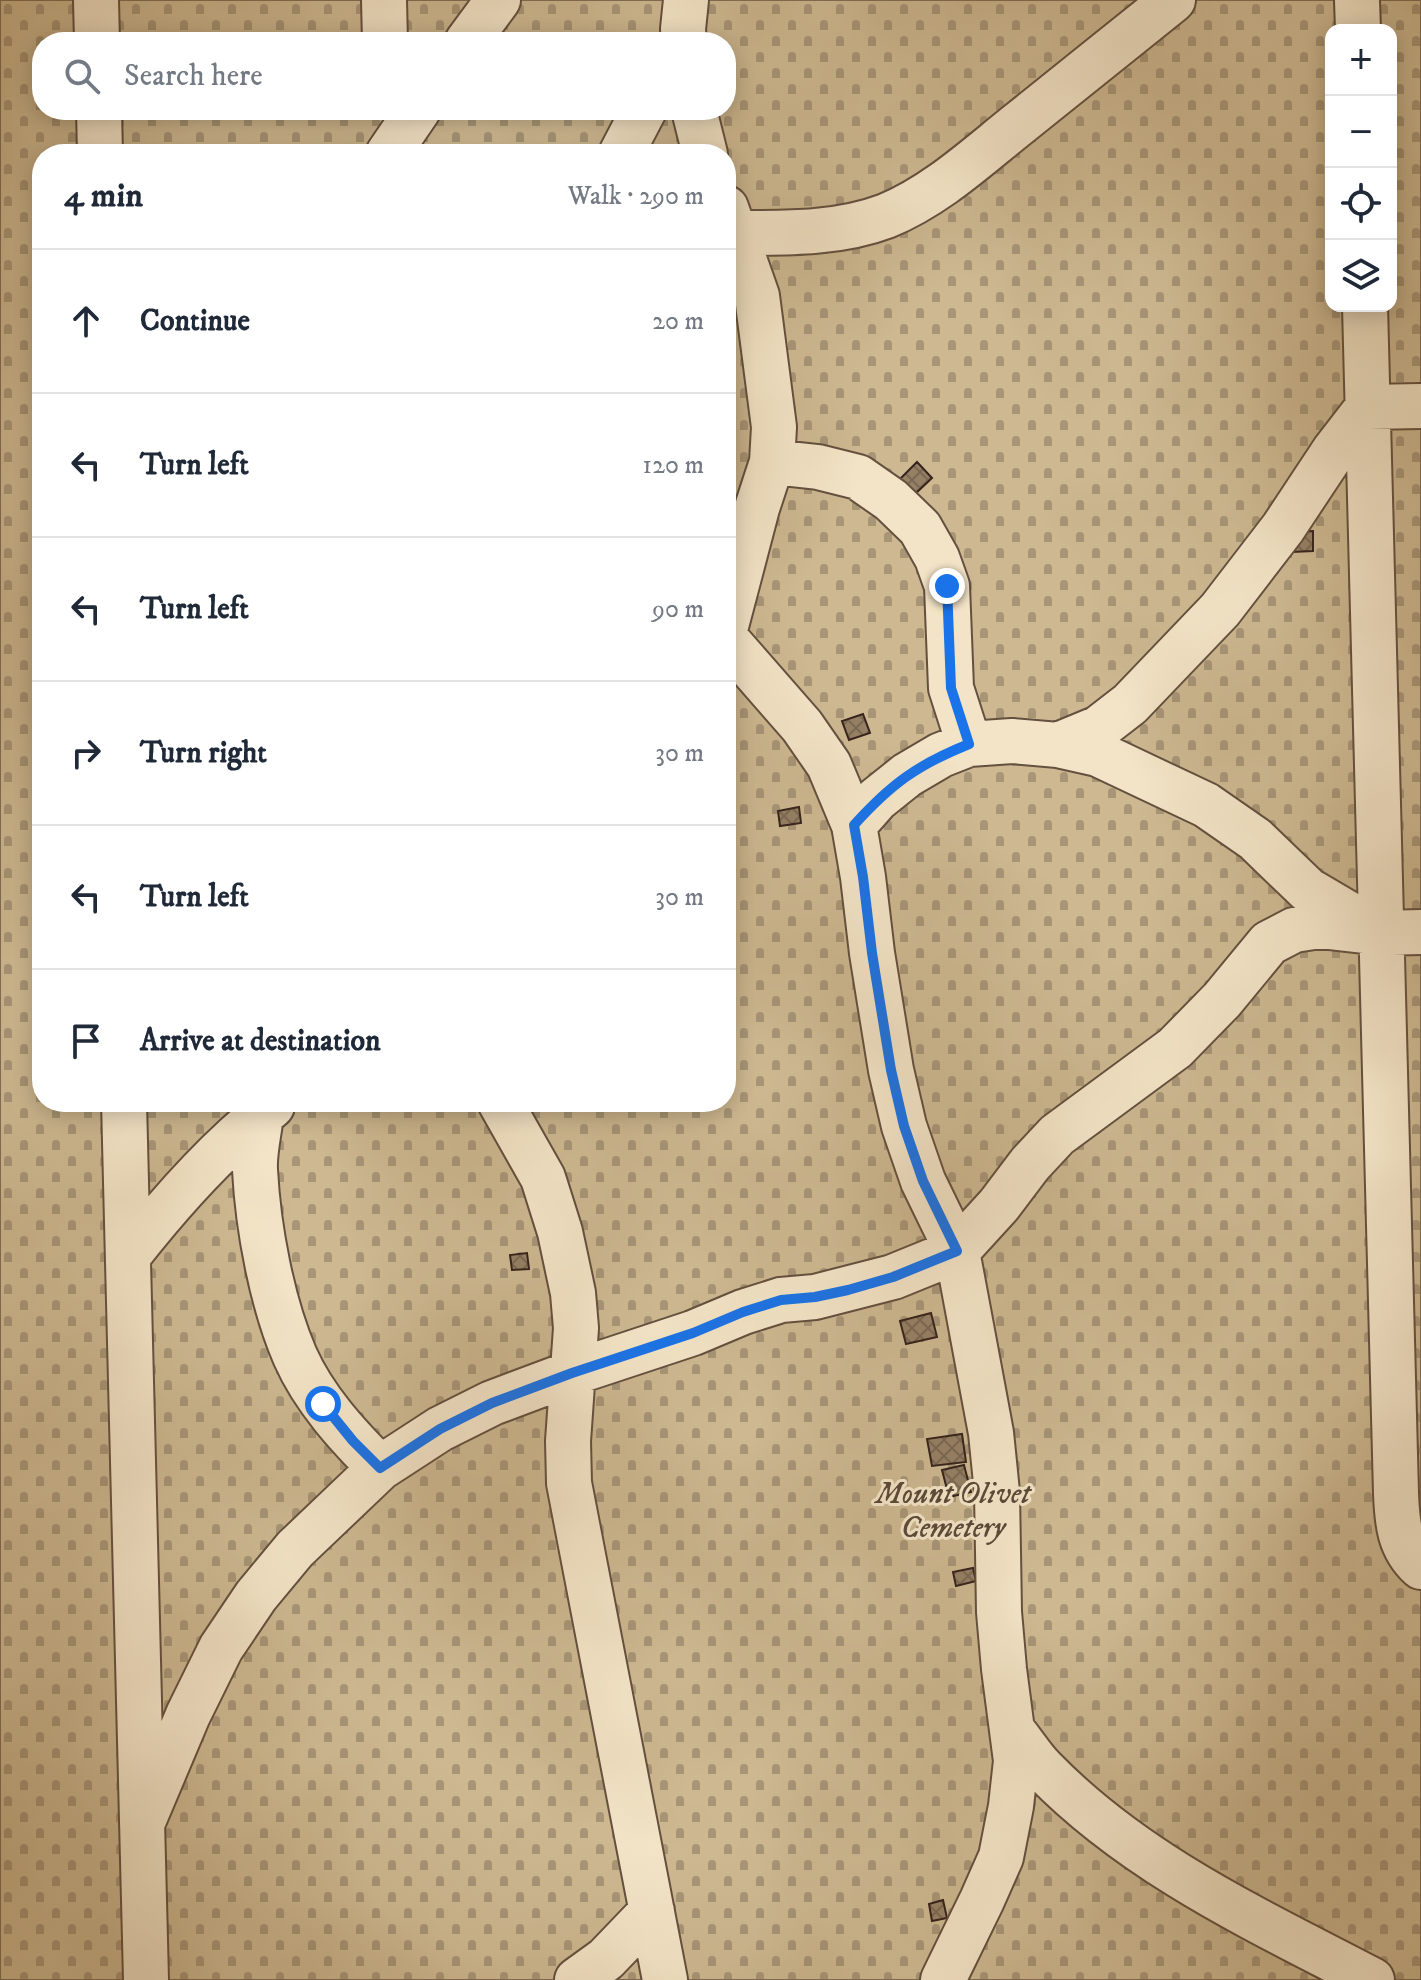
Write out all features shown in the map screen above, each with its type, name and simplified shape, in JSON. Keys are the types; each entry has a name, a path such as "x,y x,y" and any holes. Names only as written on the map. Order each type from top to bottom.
{"lane":[{"path":"96,0 97,32"},
{"path":"384,0 385,32"},
{"path":"474,32 498,0"},
{"path":"736,222 800,233 848,226 886,216 922,197 966,167 1173,0"},
{"path":"1357,0 1358,24"},
{"path":"99,120 100,144"},
{"path":"387,120 388,144"},
{"path":"395,144 411,120"},
{"path":"626,144 639,120"},
{"path":"696,120 702,144"},
{"path":"736,235 757,296 774,427 772,462 736,588"},
{"path":"1365,312 1368,407 1401,932 1397,1518 1410,1557 1421,1567"},
{"path":"1368,407 1421,406"},
{"path":"1058,745 1099,728 1130,704 1220,610 1283,528 1334,451 1368,407"},
{"path":"772,462 818,467 858,477 891,500 920,528 937,558 947,586 951,688 969,744"},
{"path":"736,650 802,726 829,765 854,825 891,1070 904,1126 923,1181 957,1251 991,1433 997,1492 999,1612 1016,1761 1001,1857 943,1980"},
{"path":"854,825 877,799 907,775 941,755 969,744 1012,741 1058,745 1098,754 1206,805 1255,839 1308,890 1401,932"},
{"path":"142,1824 194,1701 221,1648 256,1596 295,1549 380,1468 440,1429 492,1403 693,1333 743,1312 781,1300 837,1292 893,1277 957,1251 1057,1135 1175,1048 1222,1000 1269,943 1294,930 1320,926 1401,932"},
{"path":"124,1112 146,1980"},
{"path":"128,1256 205,1165 265,1112"},
{"path":"268,1112 255,1168 262,1233 277,1303 295,1357 323,1404 380,1468"},
{"path":"506,1112 543,1178 560,1232 573,1293 576,1328 568,1441 569,1483 665,1980"},
{"path":"1013,1731 1041,1767 1112,1831 1176,1875 1372,1980"},
{"path":"577,1980 606,1959 652,1911"}],"green space":[{"name":"Mount Olivet Cemetery","path":"0,0 1421,0 1421,1980 0,1980"}],"building":[{"path":"917,462 932,478 915,494 900,479"},
{"path":"1313,531 1313,551 1292,552 1291,532"},
{"path":"863,714 870,733 849,740 842,721"},
{"path":"799,807 801,823 780,826 778,811"},
{"path":"527,1253 529,1269 512,1270 510,1255"},
{"path":"931,1313 937,1337 906,1344 900,1321"},
{"path":"962,1434 966,1462 932,1466 927,1439"},
{"path":"964,1465 971,1492 949,1497 942,1470"},
{"path":"973,1568 976,1581 956,1586 953,1572"},
{"path":"943,1900 947,1918 932,1921 929,1904"}],"route":[{"path":"323,1404 380,1468 440,1429 492,1403 693,1333 743,1312 781,1300 848,1290 893,1277 957,1251 923,1181 904,1126 891,1070 854,825 877,799 907,775 941,755 969,744 951,688 947,586"}]}
